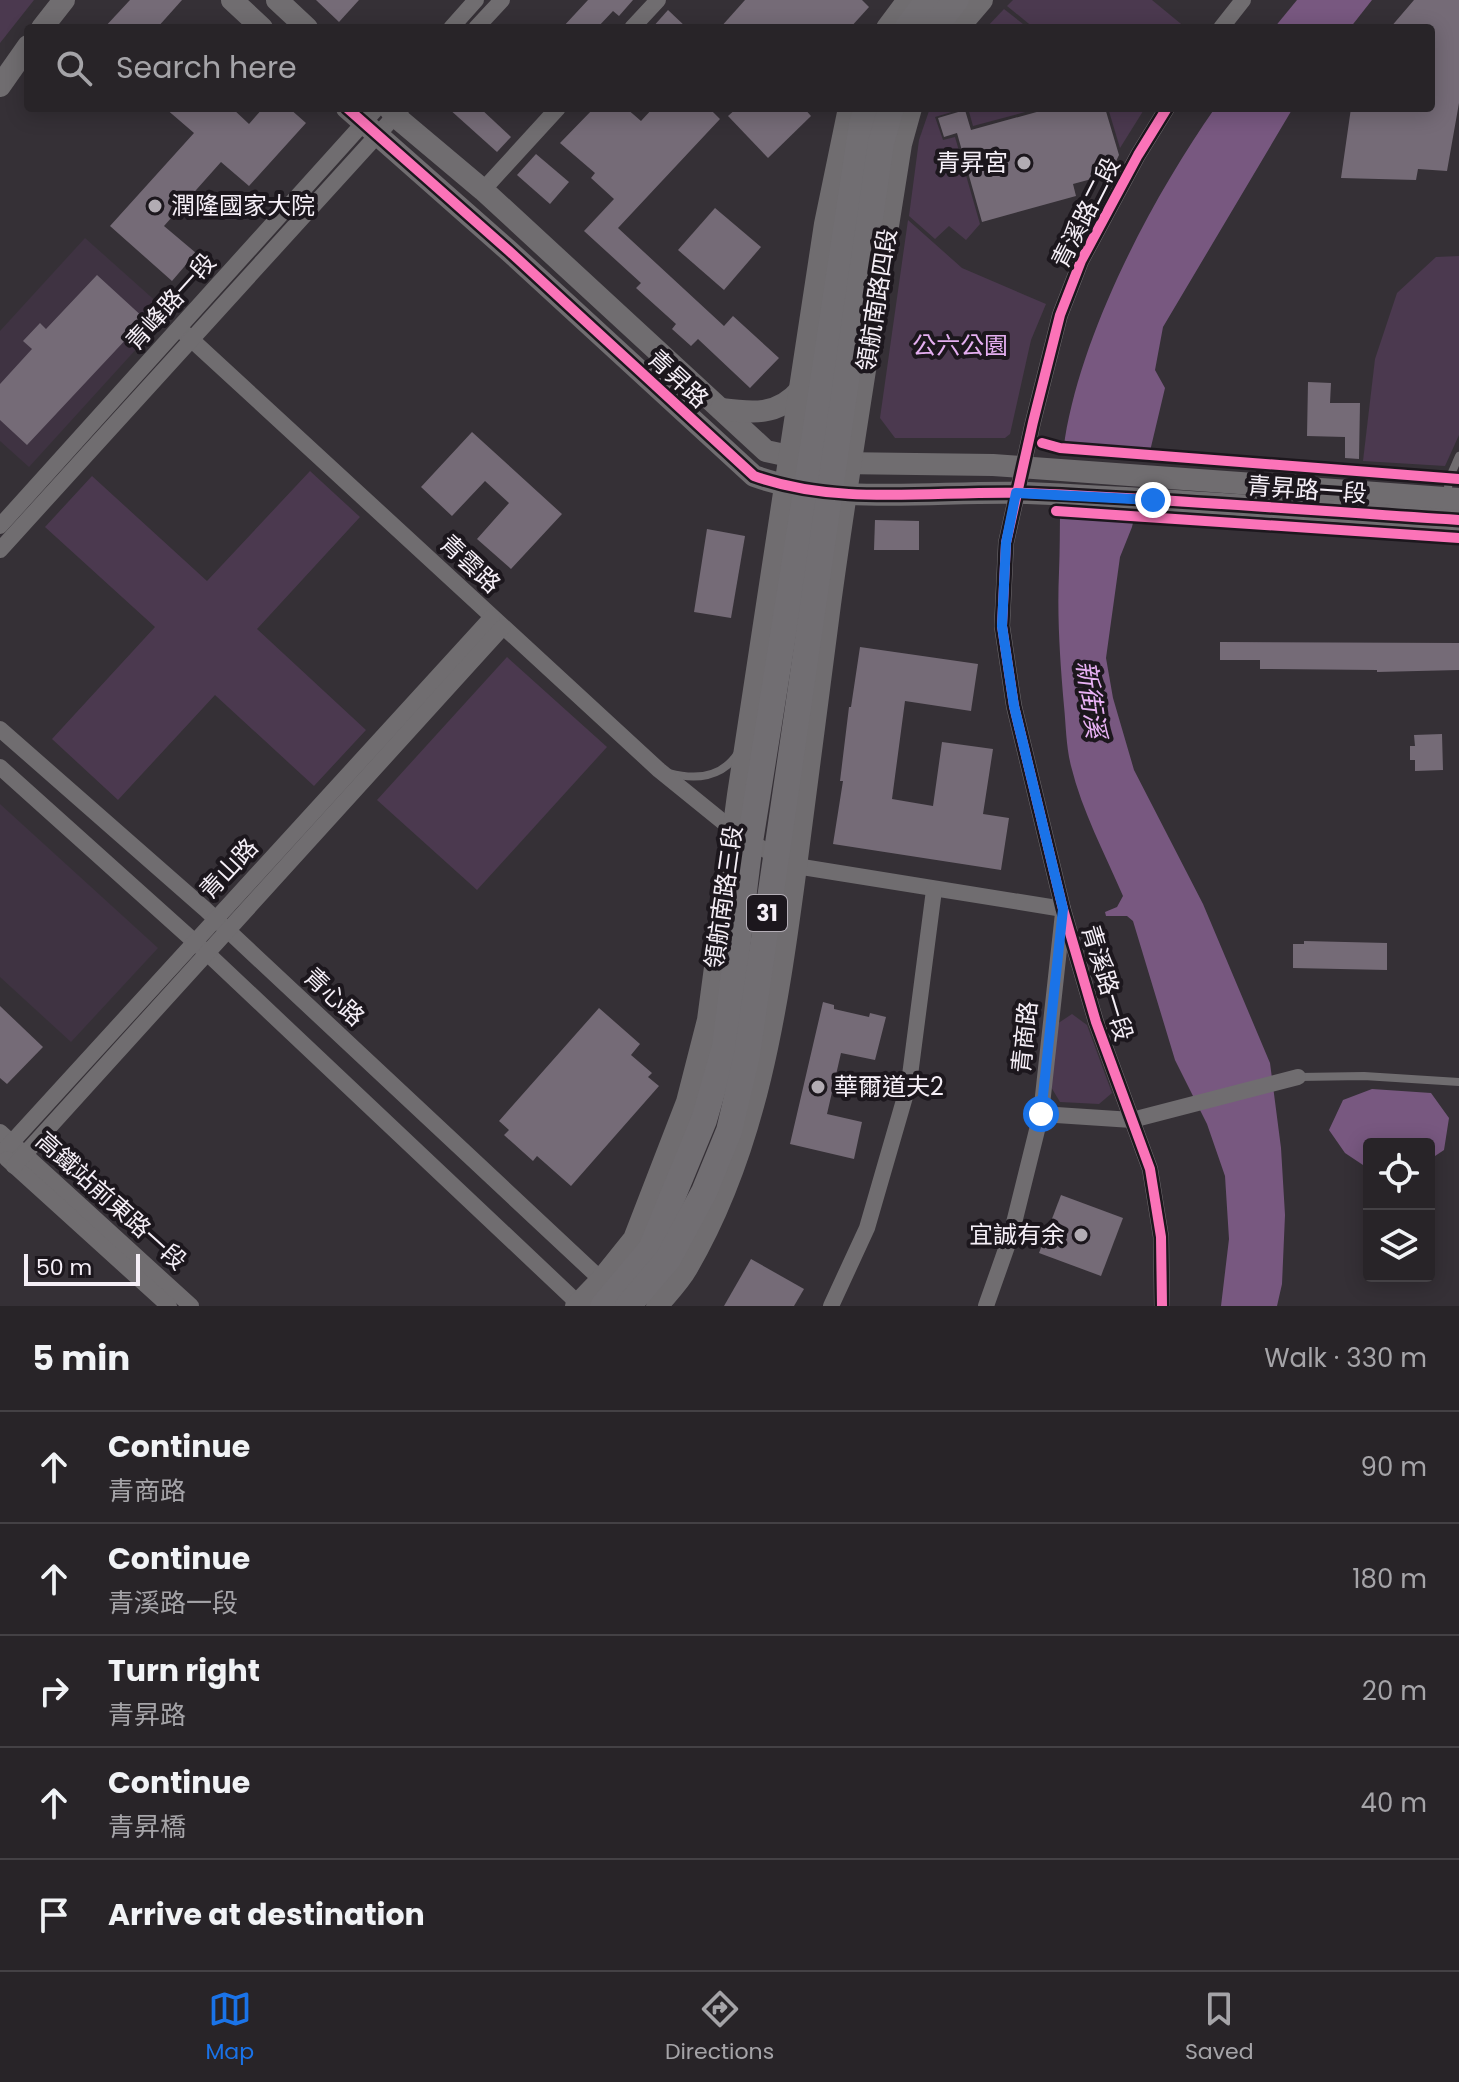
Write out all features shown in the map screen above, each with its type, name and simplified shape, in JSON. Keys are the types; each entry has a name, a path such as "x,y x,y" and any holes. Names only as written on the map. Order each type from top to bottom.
{"main road":[{"path":"910,24 928,0"},
{"path":"937,24 956,0"},
{"name":"領航南路四段","path":"822,461 838,278 866,112"},
{"name":"領航南路四段","path":"822,461 881,143 890,112"},
{"name":"領航南路三段","path":"605,1301 651,1249 704,1120 725,1047 741,836 822,461"},
{"name":"領航南路三段","path":"605,1301 668,1259 704,1192 729,1131 786,860 817,491"}],"street":[{"path":"45,24 64,0"},
{"path":"232,0 258,24"},
{"path":"277,0 303,24"},
{"path":"455,24 476,0"},
{"path":"480,24 502,0"},
{"path":"890,24 908,0"},
{"path":"961,24 982,0"},
{"path":"1224,24 1243,0"},
{"path":"635,24 654,1"},
{"path":"0,86 24,52"},
{"path":"483,190 554,112"},
{"name":"領航南路四段","path":"822,461 800,390 848,112"},
{"name":"領航南路四段","path":"817,491 910,112"},
{"name":"青溪路二段","path":"1019,480 1060,315 1081,261 1165,112"},
{"name":"青昇路","path":"379,115 483,190 766,451 822,461 993,465 1019,480 1057,495"},
{"name":"青昇路","path":"379,115 509,251 754,476 817,491 1019,480 1059,470"},
{"name":"青峰路一段","path":"0,550 379,115"},
{"path":"832,193 838,278"},
{"name":"青峰路一段","path":"0,526 186,334"},
{"name":"青雲路","path":"186,334 659,770 741,836 786,860 934,890 1063,909"},
{"path":"721,409 766,412 783,405 800,390"},
{"name":"青昇路一段","path":"1059,470 1155,476 1453,509"},
{"name":"青溪路一段","path":"1019,480 1006,543 1002,626 1014,706 1063,909 1096,1022 1150,1169 1161,1237 1162,1306"},
{"name":"領航南路三段","path":"741,836 747,739 817,491"},
{"name":"青昇路一段","path":"1057,495 1453,509"},
{"name":"青山路","path":"20,1160 221,924 497,622"},
{"name":"青心路","path":"0,729 221,924 605,1301"},
{"path":"0,767 200,948 605,1301"},
{"name":"領航南路三段","path":"657,1306 686,1270 719,1203 745,1136 765,1059 780,981 786,860"},
{"path":"831,1306 867,1228 909,1083 934,890"},
{"name":"青商路","path":"986,1306 1011,1235 1041,1114 1063,909"},
{"name":"青山路","path":"3,1146 200,948"},
{"path":"1041,1114 1132,1120 1298,1077"},
{"name":"高鐵站前東路一段","path":"3,1146 191,1306"},
{"name":"高鐵站前東路一段","path":"20,1160 169,1306"}],"lane":[{"path":"1453,509 1449,479 1459,456"},
{"path":"659,770 683,777 702,778 722,770 736,758 747,739"},
{"path":"1298,1077 1364,1076 1459,1082"}],"shaded area":[{"path":"85,238 169,313 29,467 0,441 0,331"},
{"path":"0,804 158,948 71,1042 0,977"}],"green space":[{"path":"0,0 34,0 0,43"},
{"path":"1013,0 1152,0 1181,24 1029,24 1007,6"},
{"path":"1004,9 1023,24 990,24"},
{"path":"929,112 952,112 935,117 943,140 955,137 980,224 966,240 949,226 935,239 909,216 919,140"},
{"path":"969,112 1025,112 973,126"},
{"path":"1109,112 1142,112 1120,148"},
{"name":"公六公園","path":"908,220 962,268 1046,304 1031,340 1010,434 1005,438 895,438 880,418"},
{"path":"1459,256 1459,435 1445,466 1363,461 1375,359 1397,293 1436,257"},
{"path":"310,471 360,517 257,629 366,730 314,786 215,695 118,800 52,739 155,627 45,527 92,476 207,581"},
{"path":"507,657 607,747 477,890 377,800"},
{"path":"1072,1014 1087,1025 1112,1093 1099,1104 1060,1102 1051,1087 1057,1024"}],"water":[{"path":"1297,0 1372,0 1353,24 1277,24"},
{"name":"新街溪","path":"1212,112 1291,112 1163,327 1155,370 1165,388 1132,527 1120,557 1106,658 1113,698 1134,770 1203,904 1270,1063 1281,1148 1285,1215 1282,1284 1277,1306 1221,1306 1229,1239 1225,1176 1207,1124 1175,1060 1133,921 1127,916 1106,916 1105,912 1117,907 1123,896 1076,783 1066,736 1058,589 1061,471 1065,438 1087,353 1104,309 1145,223"},
{"path":"1372,1089 1431,1093 1449,1118 1444,1150 1435,1156 1435,1138 1363,1138 1363,1165 1345,1153 1329,1130 1343,1100"}],"pier":[{"path":"1061,443 1156,449 1138,520 1058,515"}],"building":[{"path":"130,0 182,0 161,24 108,24"},
{"path":"316,0 359,0 339,22"},
{"path":"588,0 633,0 619,16 613,11 601,24 566,24"},
{"path":"745,0 862,0 869,7 854,24 724,24"},
{"path":"1414,0 1459,0 1459,103 1447,171 1418,169 1416,180 1341,178 1350,112 1435,112 1435,24 1393,24"},
{"path":"668,10 683,24 656,24"},
{"name":"潤隆國家大院","path":"170,112 236,112 249,124 260,112 294,112 306,123 249,186 221,162 164,226 196,253 172,281 110,226 194,133"},
{"path":"452,112 484,112 511,137 497,152"},
{"path":"590,112 631,112 641,121 649,112 713,112 720,119 618,228 724,326 733,316 779,358 750,388 698,339 691,346 672,329 676,324 636,288 641,283 584,231 614,199 591,178 595,173 560,143"},
{"path":"732,112 808,112 811,116 768,158 728,116"},
{"path":"966,112 971,130 1036,112 1106,112 1119,155 1110,174 1073,184 1076,196 982,222 957,133 944,137 938,118"},
{"path":"536,154 569,182 550,204 517,175"},
{"path":"715,208 761,247 724,290 678,250"},
{"path":"97,275 145,319 27,445 0,420 0,384 32,349 23,341 40,323 46,329"},
{"path":"1308,382 1331,383 1330,403 1360,403 1359,459 1345,458 1345,437 1307,436"},
{"path":"472,432 562,514 511,569 477,539 509,503 485,481 452,516 421,487"},
{"path":"875,520 919,521 919,550 874,550"},
{"path":"707,529 745,536 731,618 694,612"},
{"path":"1220,642 1459,643 1459,670 1377,672 1260,669 1260,660 1220,660"},
{"path":"860,647 978,664 971,711 905,701 892,799 933,806 942,742 993,749 983,814 1009,818 1001,870 833,844 843,781 840,781 849,707"},
{"path":"1442,734 1443,770 1415,771 1415,760 1410,760 1410,746 1415,746 1414,735"},
{"path":"1304,941 1387,943 1387,970 1293,968 1293,944 1304,944"},
{"name":"華爾道夫2","path":"823,1002 834,1005 834,1009 869,1017 870,1013 886,1017 875,1060 841,1053 827,1114 862,1122 854,1159 790,1144"},
{"path":"0,1006 43,1047 7,1084 0,1078"},
{"path":"599,1008 640,1044 631,1055 652,1073 648,1077 659,1086 571,1186 537,1156 533,1161 504,1135 509,1130 499,1121"},
{"name":"宜誠有余","path":"1061,1195 1123,1218 1101,1276 1039,1253"},
{"path":"751,1259 804,1289 794,1306 724,1306"}],"cycle path":[{"path":"352,112 509,251 754,476 787,486 855,494 1027,493 1459,520"},
{"path":"1162,1306 1161,1237 1150,1169 1096,1022 1063,909 1014,706 1002,626 1006,543 1060,315 1081,261 1165,112"},
{"path":"1042,443 1060,448 1459,479"},
{"path":"1056,511 1459,538"}],"place":[{"name":"青昇宮","path":"1024,163"},
{"name":"潤隆國家大院","path":"155,206"},
{"name":"華爾道夫2","path":"818,1087"},
{"name":"宜誠有余","path":"1081,1235"}],"route":[{"path":"1041,1114 1063,909 1014,706 1002,626 1006,543 1016,493 1153,500"}]}
